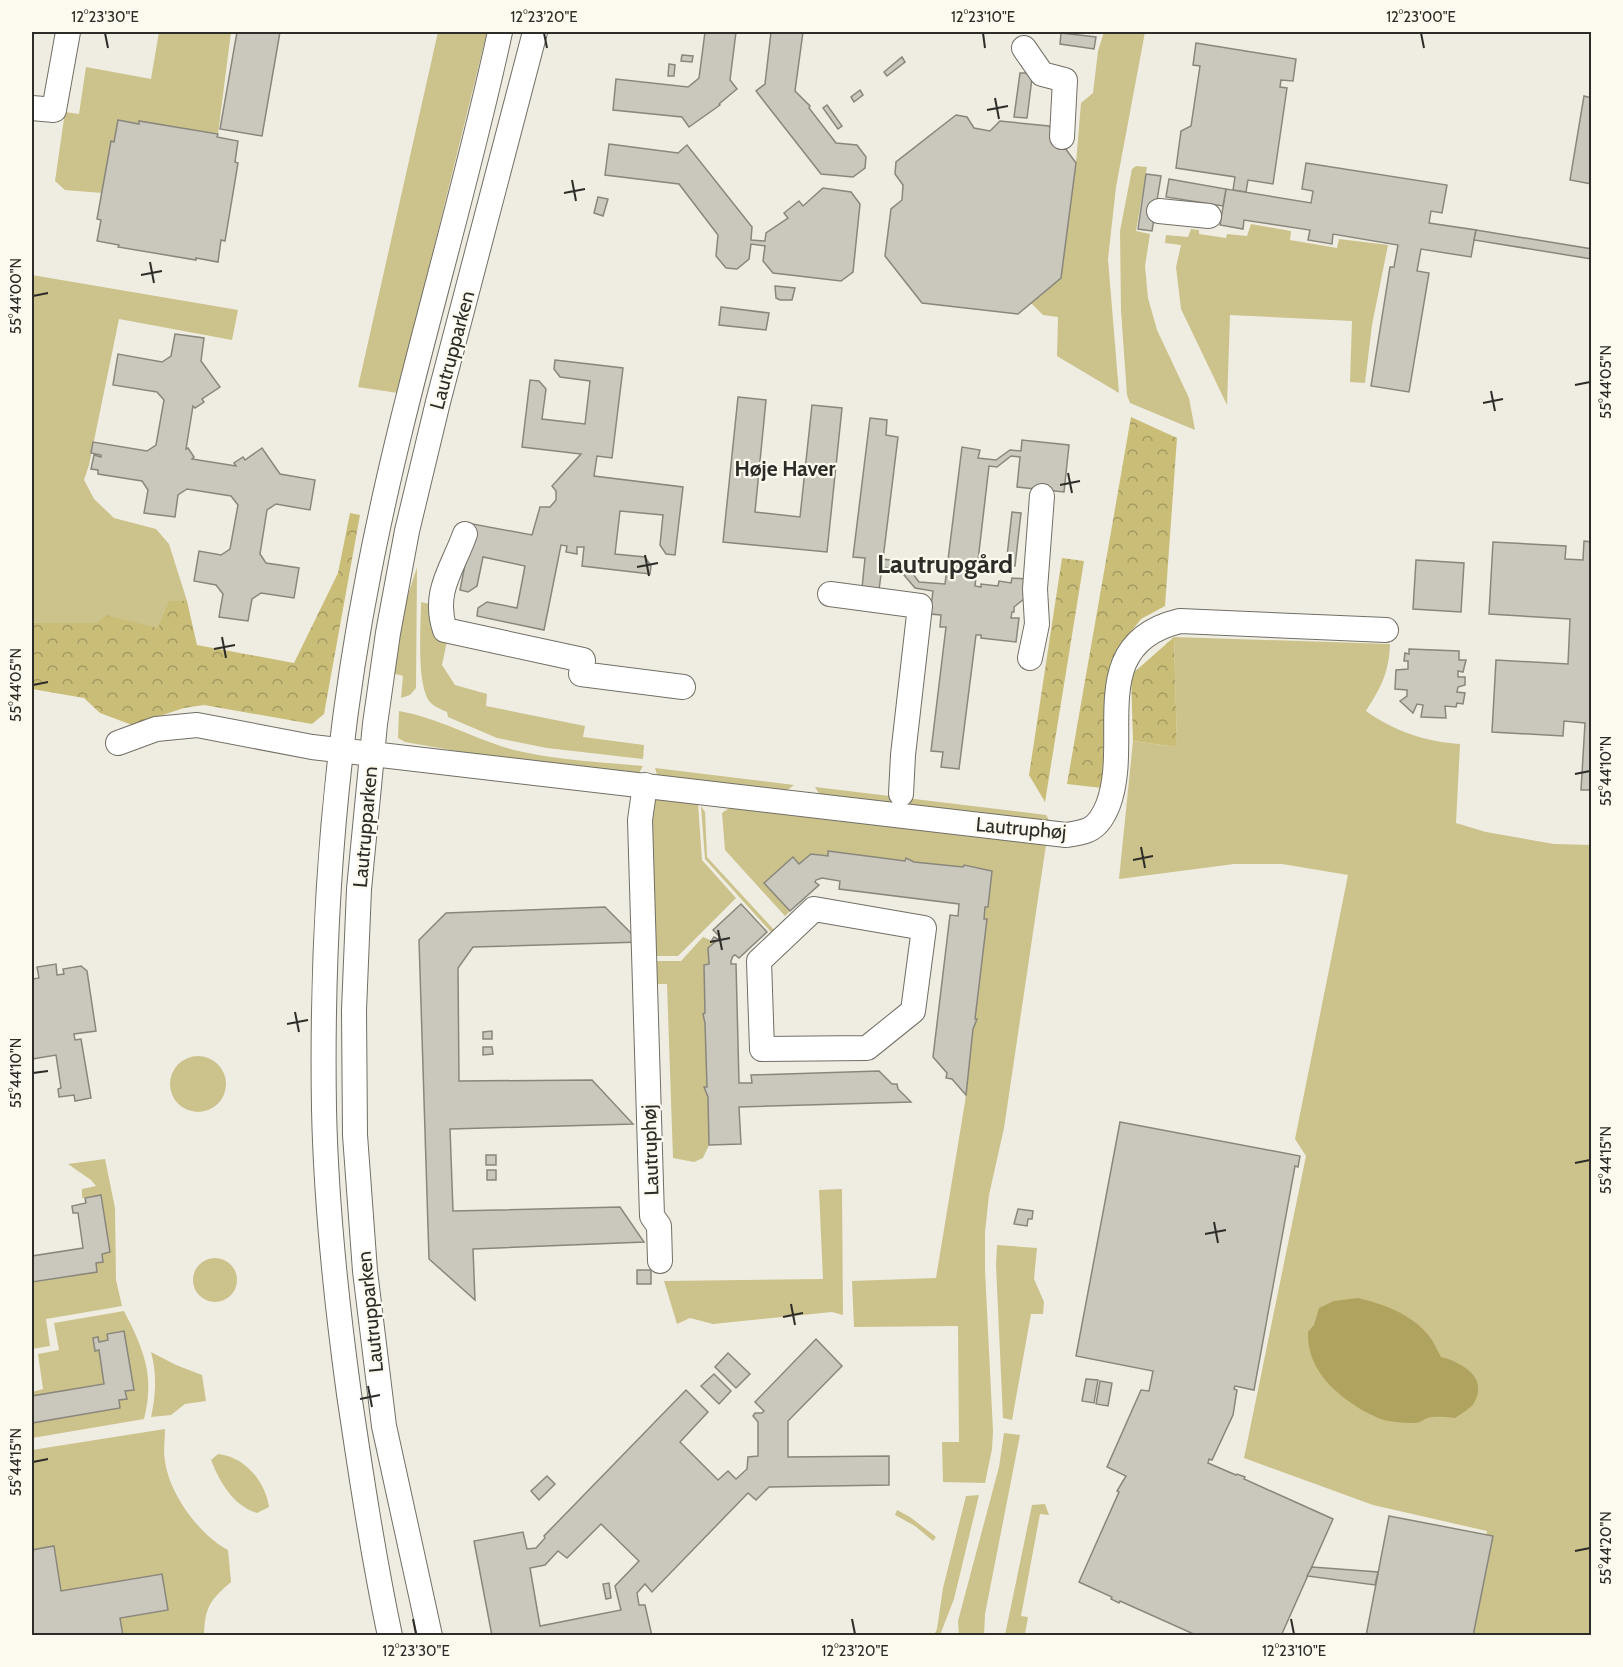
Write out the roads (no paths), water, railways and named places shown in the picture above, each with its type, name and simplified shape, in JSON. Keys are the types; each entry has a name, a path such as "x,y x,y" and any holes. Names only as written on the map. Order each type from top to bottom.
{"street":[{"path":"43,109 68,32"},
{"name":"Lautrupparken","path":"390,1635 366,1515 344,1352 327,1178 324,1112 324,999 329,876 340,750 365,592 387,482 453,231 500,32"},
{"name":"Lautrupparken","path":"430,1635 384,1426 373,1346 355,1136 355,950 372,753 388,633 420,472 535,32"},
{"path":"1024,48 1042,74 1065,80 1062,137"},
{"path":"1159,211 1209,216"},
{"path":"1030,658 1037,624 1035,590 1042,496"},
{"path":"465,534 456,559 444,580 440,615 445,630 583,660 581,674 683,687"},
{"path":"830,594 920,606 903,755 901,794"},
{"name":"Lautruphøj","path":"340,750 1050,834 1078,833 1090,830 1101,819 1112,795 1117,696 1122,668 1135,645 1144,637 1168,624 1180,621 1386,630"},
{"name":"Lautrupparken","path":"118,743 156,729 197,725 312,747 340,750"},
{"name":"Lautruphøj","path":"645,785 640,820 652,1216 658,1227 660,1261"},
{"path":"814,909 924,928 914,1011 887,1035 867,1048 762,1049 759,961 814,909"}],"district":[{"name":"Høje Haver","path":"785,469"},
{"name":"Lautrupgård","path":"945,564"}]}
